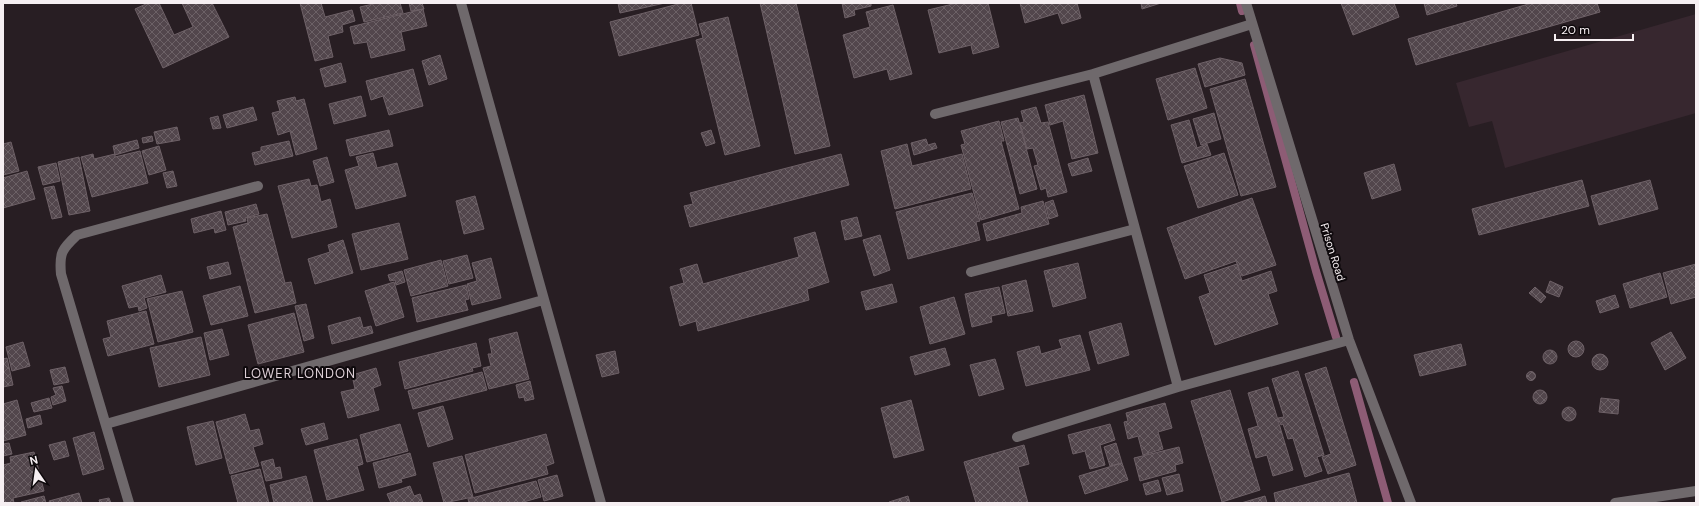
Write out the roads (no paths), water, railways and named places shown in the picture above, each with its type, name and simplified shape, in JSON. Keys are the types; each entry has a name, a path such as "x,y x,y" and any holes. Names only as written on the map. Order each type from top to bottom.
{"street":[{"path":"461,3 601,503"},
{"name":"Prison Road","path":"1246,3 1349,340 1411,503"},
{"path":"934,114 1093,74 1252,24"},
{"path":"1093,74 1178,387"},
{"path":"129,503 61,274 60,258 65,246 76,235 258,186"},
{"path":"971,272 1134,228"},
{"path":"106,424 543,300"},
{"path":"1017,437 1178,387 1349,340"},
{"path":"1615,503 1696,491"}],"waterway":[{"path":"1240,3 1242,11"},
{"path":"1254,45 1316,271 1336,337"},
{"path":"1354,382 1388,503"}],"district":[{"name":"LOWER LONDON","path":"300,373"}]}
